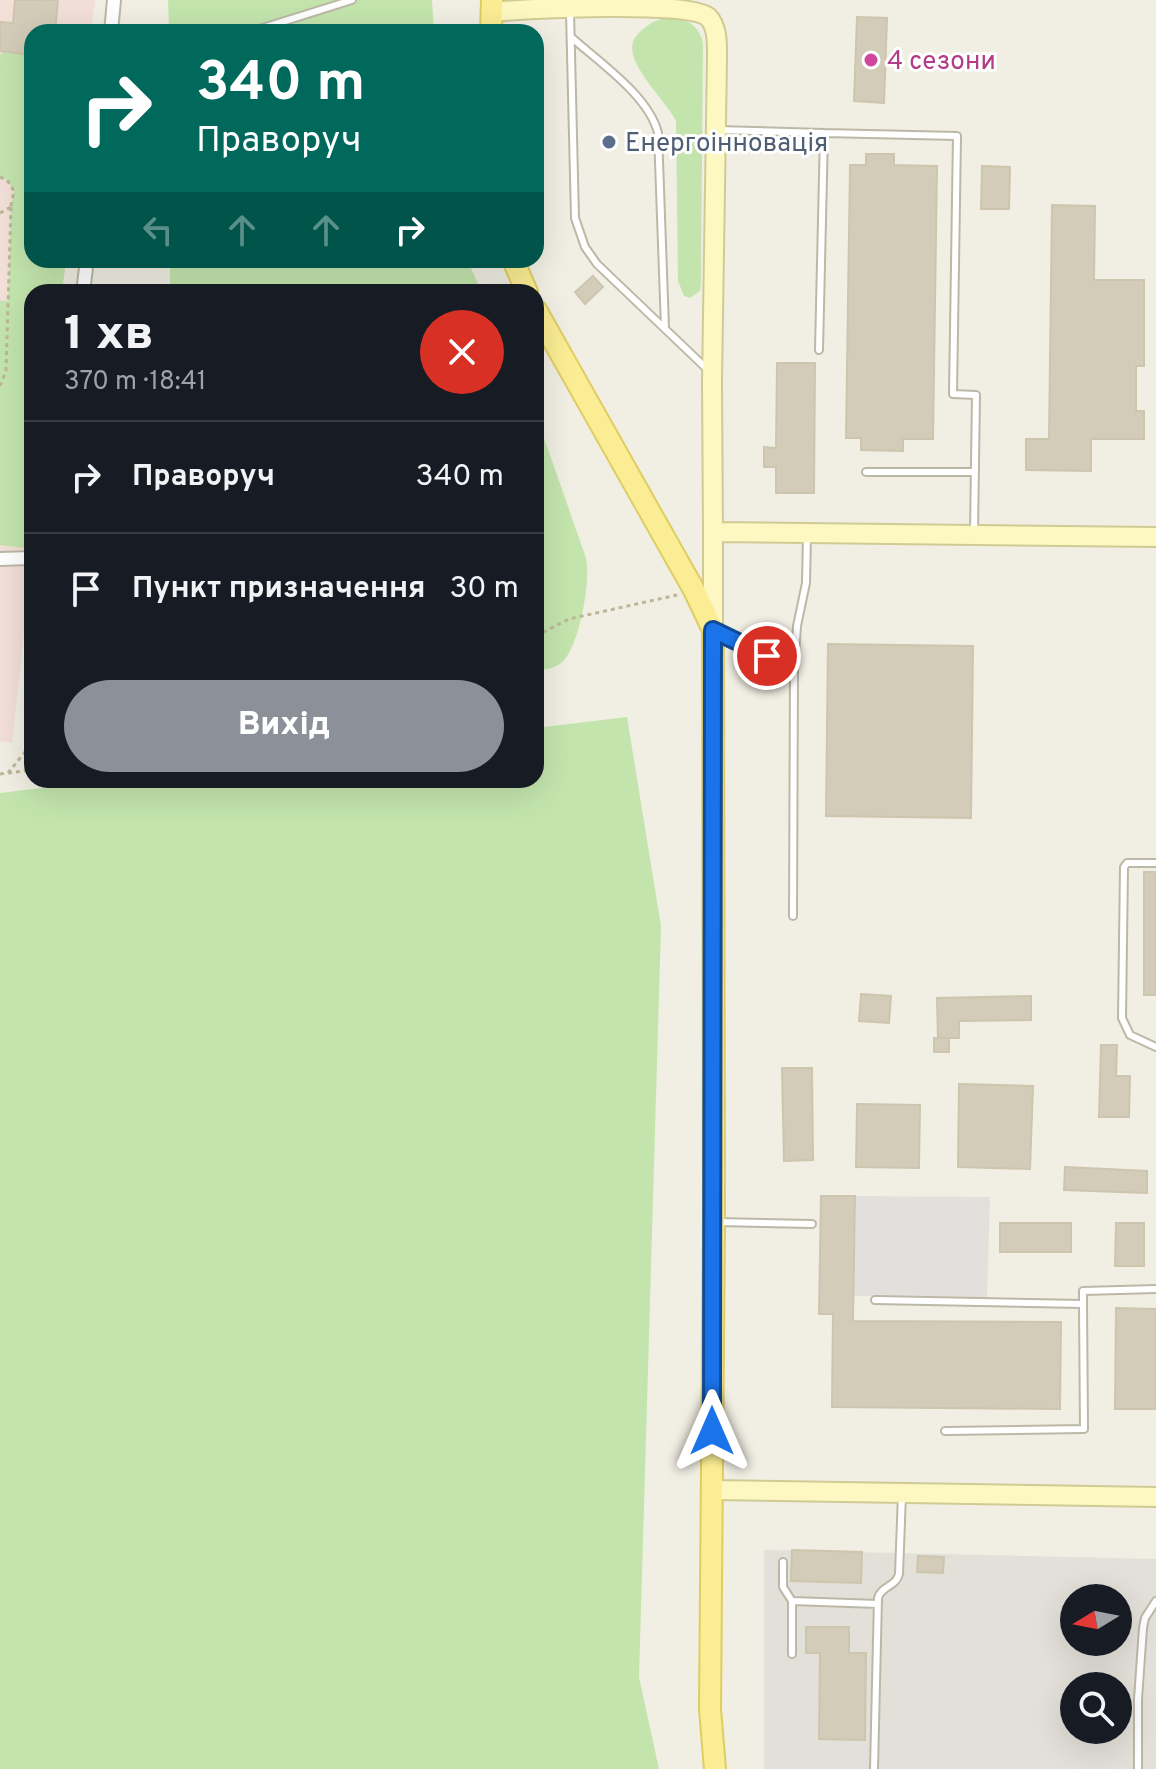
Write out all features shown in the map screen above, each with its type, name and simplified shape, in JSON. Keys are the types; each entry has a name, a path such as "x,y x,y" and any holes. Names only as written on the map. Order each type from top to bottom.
{"main road":[{"path":"544,324 694,590 713,630 714,1222 710,1709 715,1769"}],"street":[{"path":"112,24 114,0"},
{"path":"492,15 570,7 679,6 706,15 714,27 717,45 712,374 713,630"},
{"path":"713,532 1156,537"},
{"path":"0,559 24,558"},
{"path":"712,1490 1156,1497"}],"lane":[{"path":"276,24 352,0"},
{"path":"570,7 575,218 585,247 597,264 712,374"},
{"path":"571,37 645,105 656,122 665,328"},
{"path":"715,130 957,136 953,394 976,395 974,533"},
{"path":"819,350 824,133"},
{"path":"866,472 975,472"},
{"path":"793,916 794,670 797,626 806,583 807,533"},
{"path":"713,630 794,670"},
{"path":"1156,863 1127,863 1124,867 1122,1018 1130,1035 1156,1047"},
{"path":"714,1222 812,1224"},
{"path":"945,1431 1084,1429 1083,1291 1156,1289"},
{"path":"875,1300 1083,1304"},
{"path":"874,1769 879,1594 894,1584 899,1574 902,1493"},
{"path":"783,1562 783,1587 792,1601 792,1654"},
{"path":"792,1601 878,1604"},
{"path":"1138,1769 1138,1699 1143,1628 1145,1618 1156,1601"}],"path":[{"path":"0,177 7,180 14,191 6,371 0,386"},
{"path":"0,213 11,207"},
{"path":"0,301 8,301"},
{"path":"544,632 569,619 694,590"},
{"path":"8,773 24,753"},
{"path":"0,774 24,771"}],"shaded area":[{"path":"0,0 95,0 92,24 24,24 24,268 65,268 63,284 24,284 24,634 12,743 0,741"},
{"path":"856,1196 990,1197 987,1298 854,1296"},
{"path":"764,1550 1156,1559 1156,1769 764,1769"}],"green space":[{"path":"168,0 432,0 434,24 169,24"},
{"path":"677,17 694,26 703,43 701,284 700,291 690,298 684,296 678,281 676,121 645,78 633,54 633,43 638,34 656,21"},
{"path":"3,52 24,54 24,268 65,268 63,284 24,284 24,548 0,545 0,301 8,301 14,191 7,180 0,177 0,55"},
{"path":"170,268 471,268 478,284 170,284"},
{"path":"544,438 587,568 583,610 575,638 565,659 544,670"},
{"path":"627,717 661,926 639,1677 659,1769 0,1769 0,793 41,788 544,788 544,727"}],"building":[{"path":"15,0 58,0 56,24 24,24 24,54 0,51 0,22 13,23"},
{"path":"857,17 887,18 884,103 854,101"},
{"path":"866,154 894,154 894,165 937,166 933,439 903,439 903,451 861,450 861,438 846,438 850,165 866,165"},
{"path":"982,166 1010,167 1009,209 981,209"},
{"path":"1052,205 1095,206 1094,280 1144,280 1144,366 1136,366 1136,411 1144,411 1144,439 1091,439 1091,471 1026,470 1026,439 1049,439"},
{"path":"593,276 603,287 585,304 575,292"},
{"path":"777,363 815,363 814,493 776,493 776,467 764,467 764,447 776,448"},
{"path":"828,644 973,646 971,818 826,816"},
{"path":"1144,872 1156,872 1156,995 1144,995"},
{"path":"861,994 891,996 889,1023 859,1021"},
{"path":"1031,996 1031,1020 959,1021 959,1038 949,1038 949,1052 934,1052 934,1038 938,1038 937,998"},
{"path":"1101,1045 1117,1045 1116,1076 1130,1076 1129,1117 1099,1117"},
{"path":"782,1068 812,1068 813,1160 784,1161"},
{"path":"959,1084 1033,1086 1030,1169 958,1167"},
{"path":"857,1104 920,1105 919,1168 856,1167"},
{"path":"1065,1167 1147,1171 1147,1193 1064,1190"},
{"path":"821,1196 855,1196 853,1321 1061,1322 1060,1409 832,1407 833,1314 819,1314"},
{"path":"1000,1223 1071,1223 1071,1252 1000,1252"},
{"path":"1116,1223 1144,1223 1144,1266 1115,1266"},
{"path":"1116,1308 1156,1309 1156,1409 1115,1409"},
{"path":"792,1550 862,1552 861,1583 791,1581"},
{"path":"918,1556 944,1557 943,1573 917,1572"},
{"path":"806,1627 849,1627 849,1653 866,1653 865,1740 819,1739 820,1653 806,1653"}],"place":[{"name":"4 сезони","path":"871,60"},
{"name":"Енергоінновація","path":"609,142"}],"route":[{"path":"712,1431 713,630 767,656"}]}
